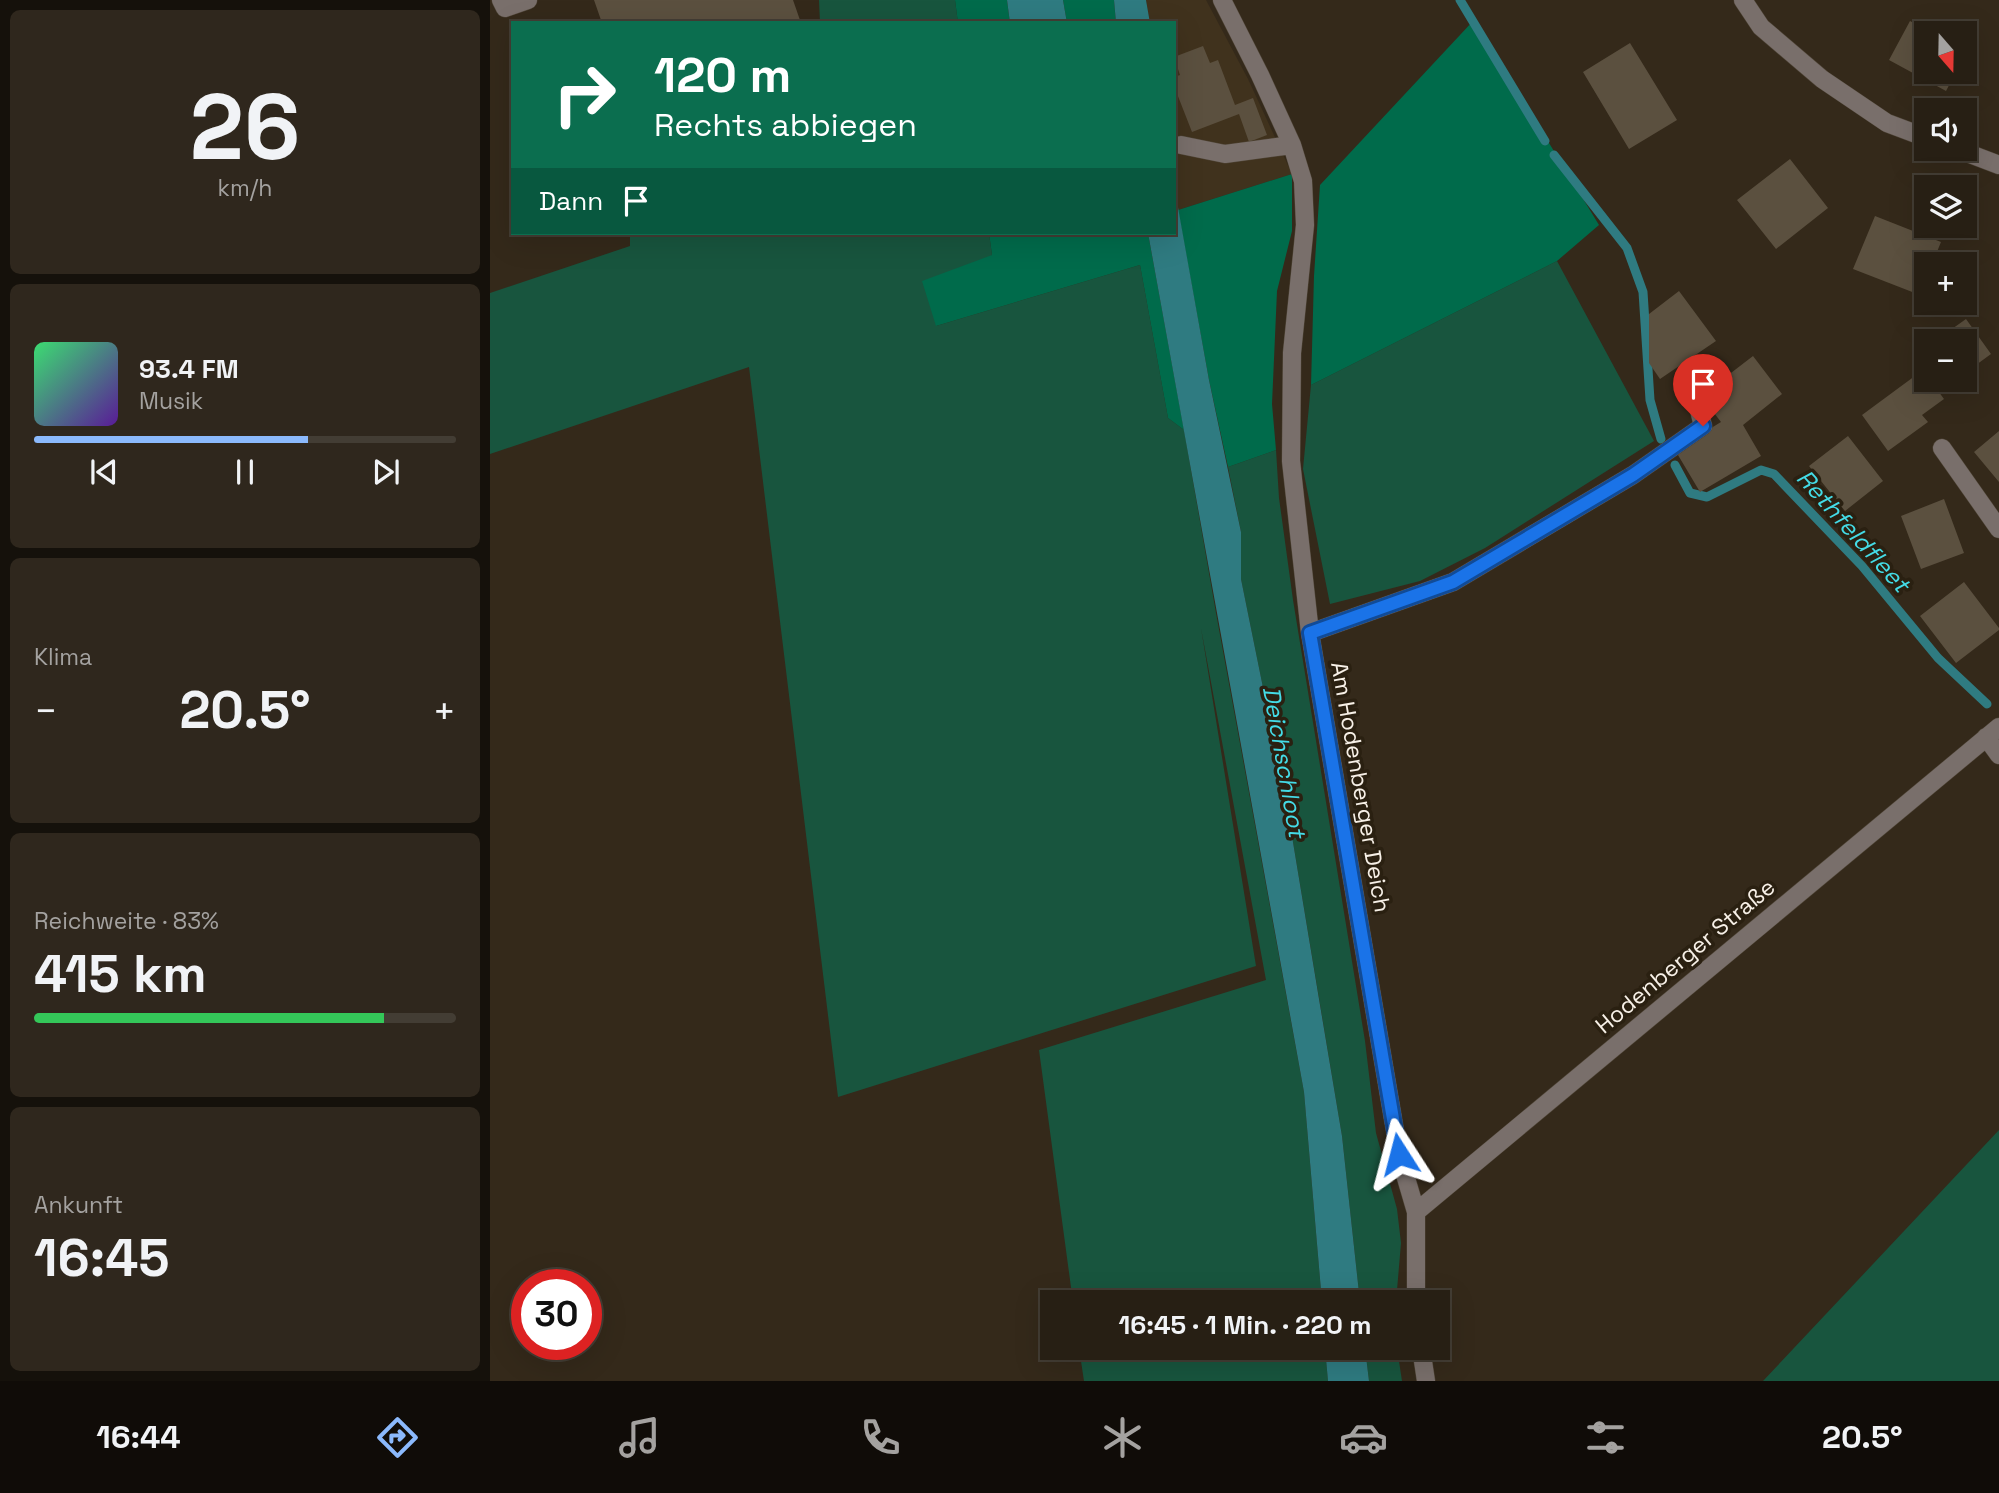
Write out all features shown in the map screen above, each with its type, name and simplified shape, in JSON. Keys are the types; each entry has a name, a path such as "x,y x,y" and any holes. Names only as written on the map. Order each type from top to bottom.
{"street":[{"path":"501,0 505,8 528,0"},
{"name":"Am Hodenberger Deich","path":"1223,0 1292,145 1303,181 1305,225 1292,353 1291,461 1310,633 1399,1154 1416,1212 1416,1290"},
{"path":"1743,0 1761,27 1822,79 1887,123 1914,133"},
{"path":"1181,145 1225,153 1292,145"},
{"path":"1977,156 1999,164"},
{"path":"1310,633 1453,582 1633,475 1703,426 1689,370"},
{"path":"1942,448 1999,529"},
{"name":"Hodenberger Straße","path":"1416,1212 1992,732 1999,755"},
{"path":"1423,1360 1426,1381"}],"shaded area":[{"path":"1146,0 1206,0 1248,79 1292,174 1178,210 1176,21 1150,21"}],"green space":[{"path":"819,0 955,0 958,21 820,21"},
{"path":"955,0 1007,0 1010,21 958,21"},
{"path":"1063,0 1114,0 1116,21 1067,21"},
{"path":"1474,20 1599,225 1557,261 1311,385 1320,185"},
{"path":"1292,174 1292,231 1277,291 1272,404 1276,450 1228,467 1178,210"},
{"path":"630,235 989,235 992,255 936,326 1140,265 1168,418 1184,430 1304,1092 1321,1290 1071,1290 1039,1050 1266,980 1201,628 1256,966 838,1097 749,367 490,454 490,293 630,246"},
{"path":"989,235 1148,235 1184,430 1168,418 1140,265 936,326 922,281 992,255"},
{"path":"1557,261 1654,441 1485,548 1420,581 1330,604 1303,469 1311,385"},
{"path":"1276,450 1279,498 1293,600 1365,1041 1376,1133 1397,1209 1401,1243 1397,1290 1359,1290 1342,1136 1287,806 1241,579 1241,532 1228,467"},
{"path":"1999,1130 1999,1381 1763,1381"},
{"path":"1081,1360 1326,1360 1328,1381 1084,1381"},
{"path":"1366,1360 1399,1360 1402,1381 1369,1381"}],"water":[{"path":"1007,0 1063,0 1067,21 1010,21"},
{"path":"1114,0 1146,0 1150,21 1116,21"},
{"path":"1176,196 1209,380 1241,532 1241,579 1287,806 1342,1136 1359,1290 1321,1290 1304,1092 1148,235 1176,235"},
{"path":"1326,1360 1366,1360 1369,1381 1328,1381"}],"building":[{"path":"594,0 793,0 800,21 601,21"},
{"path":"1910,21 1914,23 1914,74 1889,60"},
{"path":"1630,43 1677,120 1629,149 1583,72"},
{"path":"1203,46 1210,63 1218,60 1235,105 1253,98 1267,135 1249,142 1239,114 1192,132 1176,91 1176,76 1180,75 1176,56"},
{"path":"1933,84 1950,84 1946,91"},
{"path":"1790,159 1828,208 1776,249 1737,200"},
{"path":"1875,216 1914,231 1914,238 1931,238 1941,242 1937,252 1914,252 1914,293 1853,269"},
{"path":"1679,291 1716,341 1660,379 1649,363 1649,314"},
{"path":"1966,319 1973,329 1952,329"},
{"path":"1977,334 1991,354 1977,364"},
{"path":"1753,356 1782,394 1743,425 1761,456 1700,492 1675,450 1721,422 1701,396"},
{"path":"1914,377 1914,392 1939,392 1944,399 1922,415 1928,422 1888,451 1862,415"},
{"path":"1999,431 1999,482 1974,452"},
{"path":"1848,436 1883,481 1845,511 1809,466"},
{"path":"1944,499 1964,553 1921,569 1901,516"},
{"path":"1964,582 1999,630 1956,663 1920,616"}],"waterway":[{"name":"Rethfeldfleet","path":"1460,0 1545,141"},
{"name":"Rethfeldfleet","path":"1554,155 1627,248 1643,292 1650,400 1661,439"},
{"name":"Rethfeldfleet","path":"1675,465 1690,493 1707,497 1761,470 1774,474 1862,566 1938,658 1987,704"}],"route":[{"path":"1399,1154 1310,633 1453,582 1633,475 1703,426"}],"water label":[{"name":"Deichschloot","path":"1284,762"}]}
